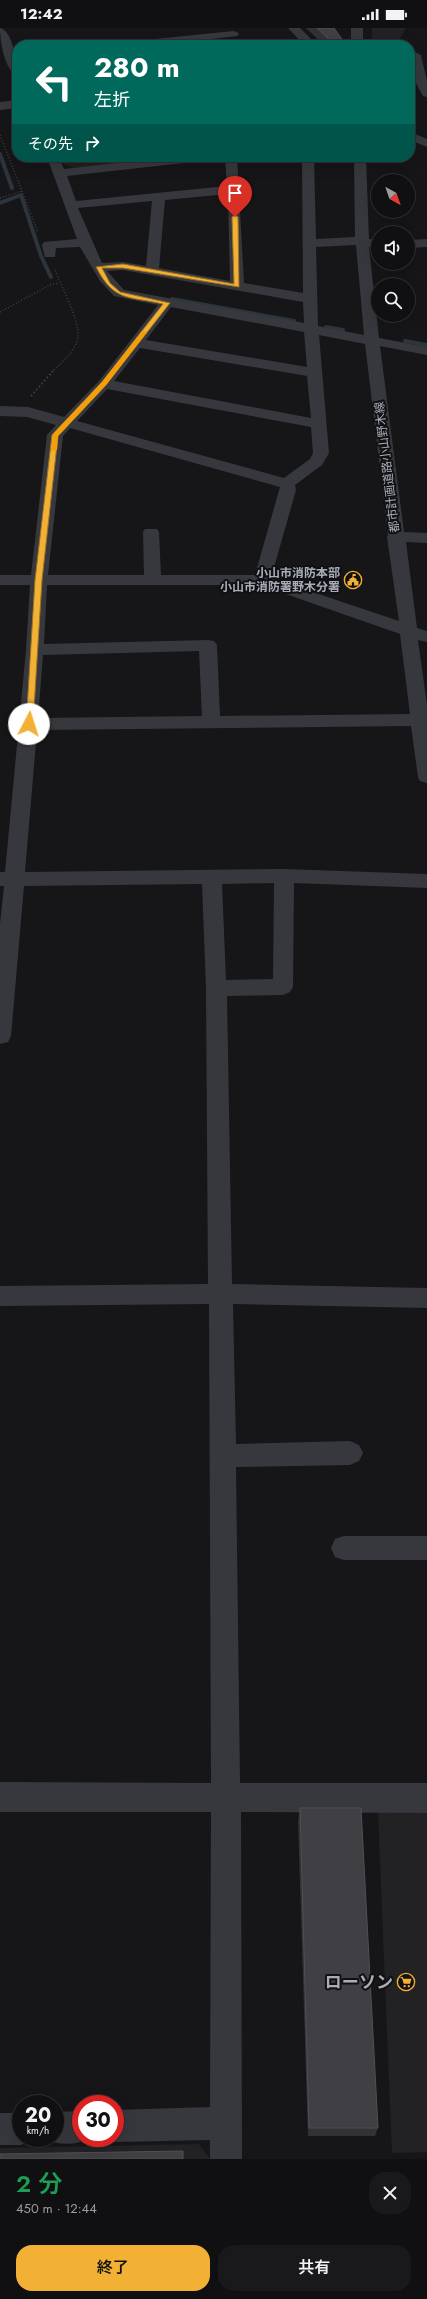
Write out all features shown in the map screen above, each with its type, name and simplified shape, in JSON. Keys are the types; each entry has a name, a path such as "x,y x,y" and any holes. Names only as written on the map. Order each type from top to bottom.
{"street":[{"path":"12,52 0,30 15,28"},
{"path":"294,28 306,40"},
{"path":"357,28 357,40"},
{"path":"169,40 231,31 237,40"},
{"path":"415,55 427,55"},
{"path":"415,64 422,86 427,93"},
{"path":"0,106 12,105"},
{"path":"415,138 427,143"},
{"path":"55,162 86,242 108,284 118,293 311,329 372,342 427,351"},
{"path":"60,173 139,162"},
{"path":"231,162 234,189 237,286"},
{"path":"287,484 316,462 321,453 317,423 311,329 308,162"},
{"name":"都市計画道路小山野木線","path":"360,162 362,242 372,342 395,537 427,777"},
{"path":"71,205 234,189"},
{"path":"152,271 159,196"},
{"path":"309,243 355,241 371,243"},
{"path":"50,250 86,242"},
{"path":"415,244 427,243"},
{"path":"99,267 123,266 311,299"},
{"path":"0,1036 7,878 29,724 39,580 55,435 104,384 167,303"},
{"path":"136,342 315,373"},
{"path":"104,384 301,422 317,423"},
{"path":"0,411 28,412 287,484"},
{"path":"262,580 288,490 287,484"},
{"path":"151,532 153,580"},
{"path":"395,537 427,538"},
{"path":"0,580 262,580 427,637"},
{"path":"35,650 208,645 211,723"},
{"path":"29,724 419,720"},
{"path":"7,878 284,876 427,881"},
{"path":"216,988 283,987 284,876"},
{"path":"212,877 216,988 223,1456 226,1798 226,2159"},
{"path":"0,1296 220,1294 427,1298"},
{"path":"223,1456 350,1453"},
{"path":"344,1548 427,1548"},
{"path":"0,1797 427,1798"},
{"path":"124,2126 226,2123"},
{"path":"0,2129 12,2129"}],"path":[{"path":"0,134 40,237 50,250"},
{"path":"0,198 22,191"},
{"path":"0,312 50,285 59,284 74,315 78,337 72,350 17,411"}],"shaded area":[{"path":"372,28 406,28 399,40 372,39"},
{"path":"63,162 136,162 73,168 64,164"},
{"name":"ローソン","path":"427,1810 427,2152 392,2153 378,1812"},
{"path":"199,2144 210,2159 0,2159 0,2148 124,2147 124,2146"}],"building":[{"path":"317,28 334,28 343,40 330,40"},
{"path":"300,1808 361,1808 378,2128 309,2128"},
{"path":"183,2151 183,2159 0,2159 0,2154"}],"waterway":[{"path":"0,154 12,188"},
{"path":"0,203 21,195 41,256 51,277"},
{"path":"172,299 294,321"},
{"path":"326,327 343,330"},
{"path":"405,341 427,345"}],"slow traffic":[{"path":"53,450 55,435 104,384 144,332"}],"place":[{"name":"小山市消防本部 小山市消防署野木分署","path":"353,580"},
{"name":"ローソン","path":"406,1982"}],"route":[{"path":"29,724 39,580 55,435 104,384 167,303 118,293 108,284 99,267 123,266 237,286 235,217"}]}
